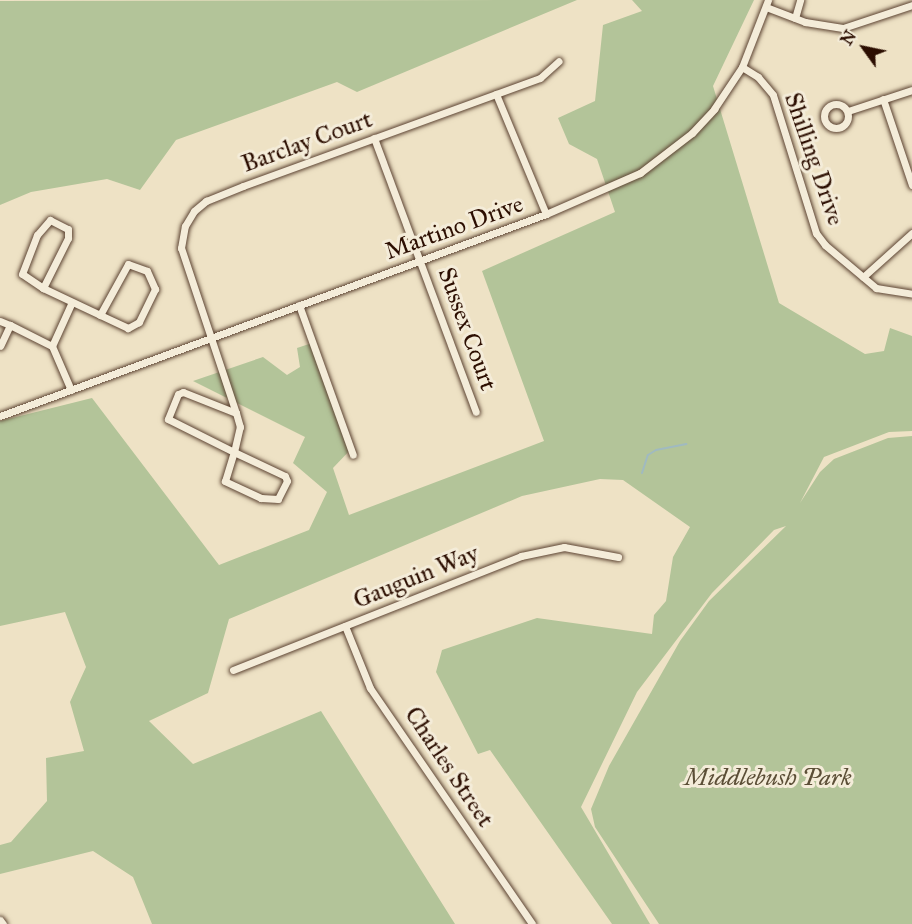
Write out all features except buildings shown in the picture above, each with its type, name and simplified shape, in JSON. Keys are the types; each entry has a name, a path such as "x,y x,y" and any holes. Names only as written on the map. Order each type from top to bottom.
{"street":[{"path":"795,18 800,0"},
{"path":"767,4 795,18 843,27 912,5"},
{"name":"Martino Drive","path":"0,416 603,193 662,158 705,120 742,67 767,4"},
{"name":"Barclay Court","path":"234,452 240,427 181,248 185,226 194,211 215,197 540,78 559,61"},
{"name":"Shilling Drive","path":"742,67 758,77 773,95 816,233 834,255 883,291 912,294"},
{"path":"848,111 912,90"},
{"path":"496,94 546,214"},
{"path":"883,99 912,185"},
{"name":"Sussex Court","path":"374,138 476,412"},
{"path":"43,288 68,238 68,229 54,220 44,224 23,265 23,278 43,288 72,302 100,315 132,327 155,289 151,275 128,264 100,315"},
{"path":"863,277 912,233"},
{"path":"52,346 72,302"},
{"path":"299,305 353,455"},
{"path":"0,321 52,346 71,390"},
{"path":"0,346 10,325"},
{"path":"234,452 225,481 261,498 278,499 287,481 285,476 234,452 170,422 167,416 178,394 183,392 236,413"},
{"name":"Gauguin Way","path":"233,670 520,556 564,547 618,557"},
{"name":"Charles Street","path":"345,626 370,688 532,924"},
{"path":"0,920 3,924"}],"green space":[{"path":"577,0 357,92 337,82 176,140 140,190 107,179 31,192 0,205 0,1"},
{"name":"Middlebush Park","path":"632,0 754,0 713,86 779,303 865,354 884,351 890,328 912,336 912,431 889,432 824,457 800,503 820,472 834,459 888,438 912,436 912,924 659,924 595,827 591,809 609,766 680,641 709,601 786,526 774,530 712,593 637,692 581,807 650,924 612,924 490,750 478,754 436,672 442,650 537,618 652,634 654,615 666,601 673,557 690,527 623,480 600,479 522,496 229,619 208,693 149,721 193,764 321,711 455,924 152,924 133,877 93,851 0,874 0,845 11,842 47,801 46,758 84,751 70,702 86,667 65,612 0,626 0,421 92,398 219,565 309,530 327,492 293,463 305,437 193,381 263,357 287,375 300,367 297,348 315,342 353,447 333,468 349,515 544,441 482,271 615,212 597,159 569,144 558,118 595,101 603,25 642,11"}],"waterway":[{"path":"642,473 648,455 656,450 686,444"}]}
